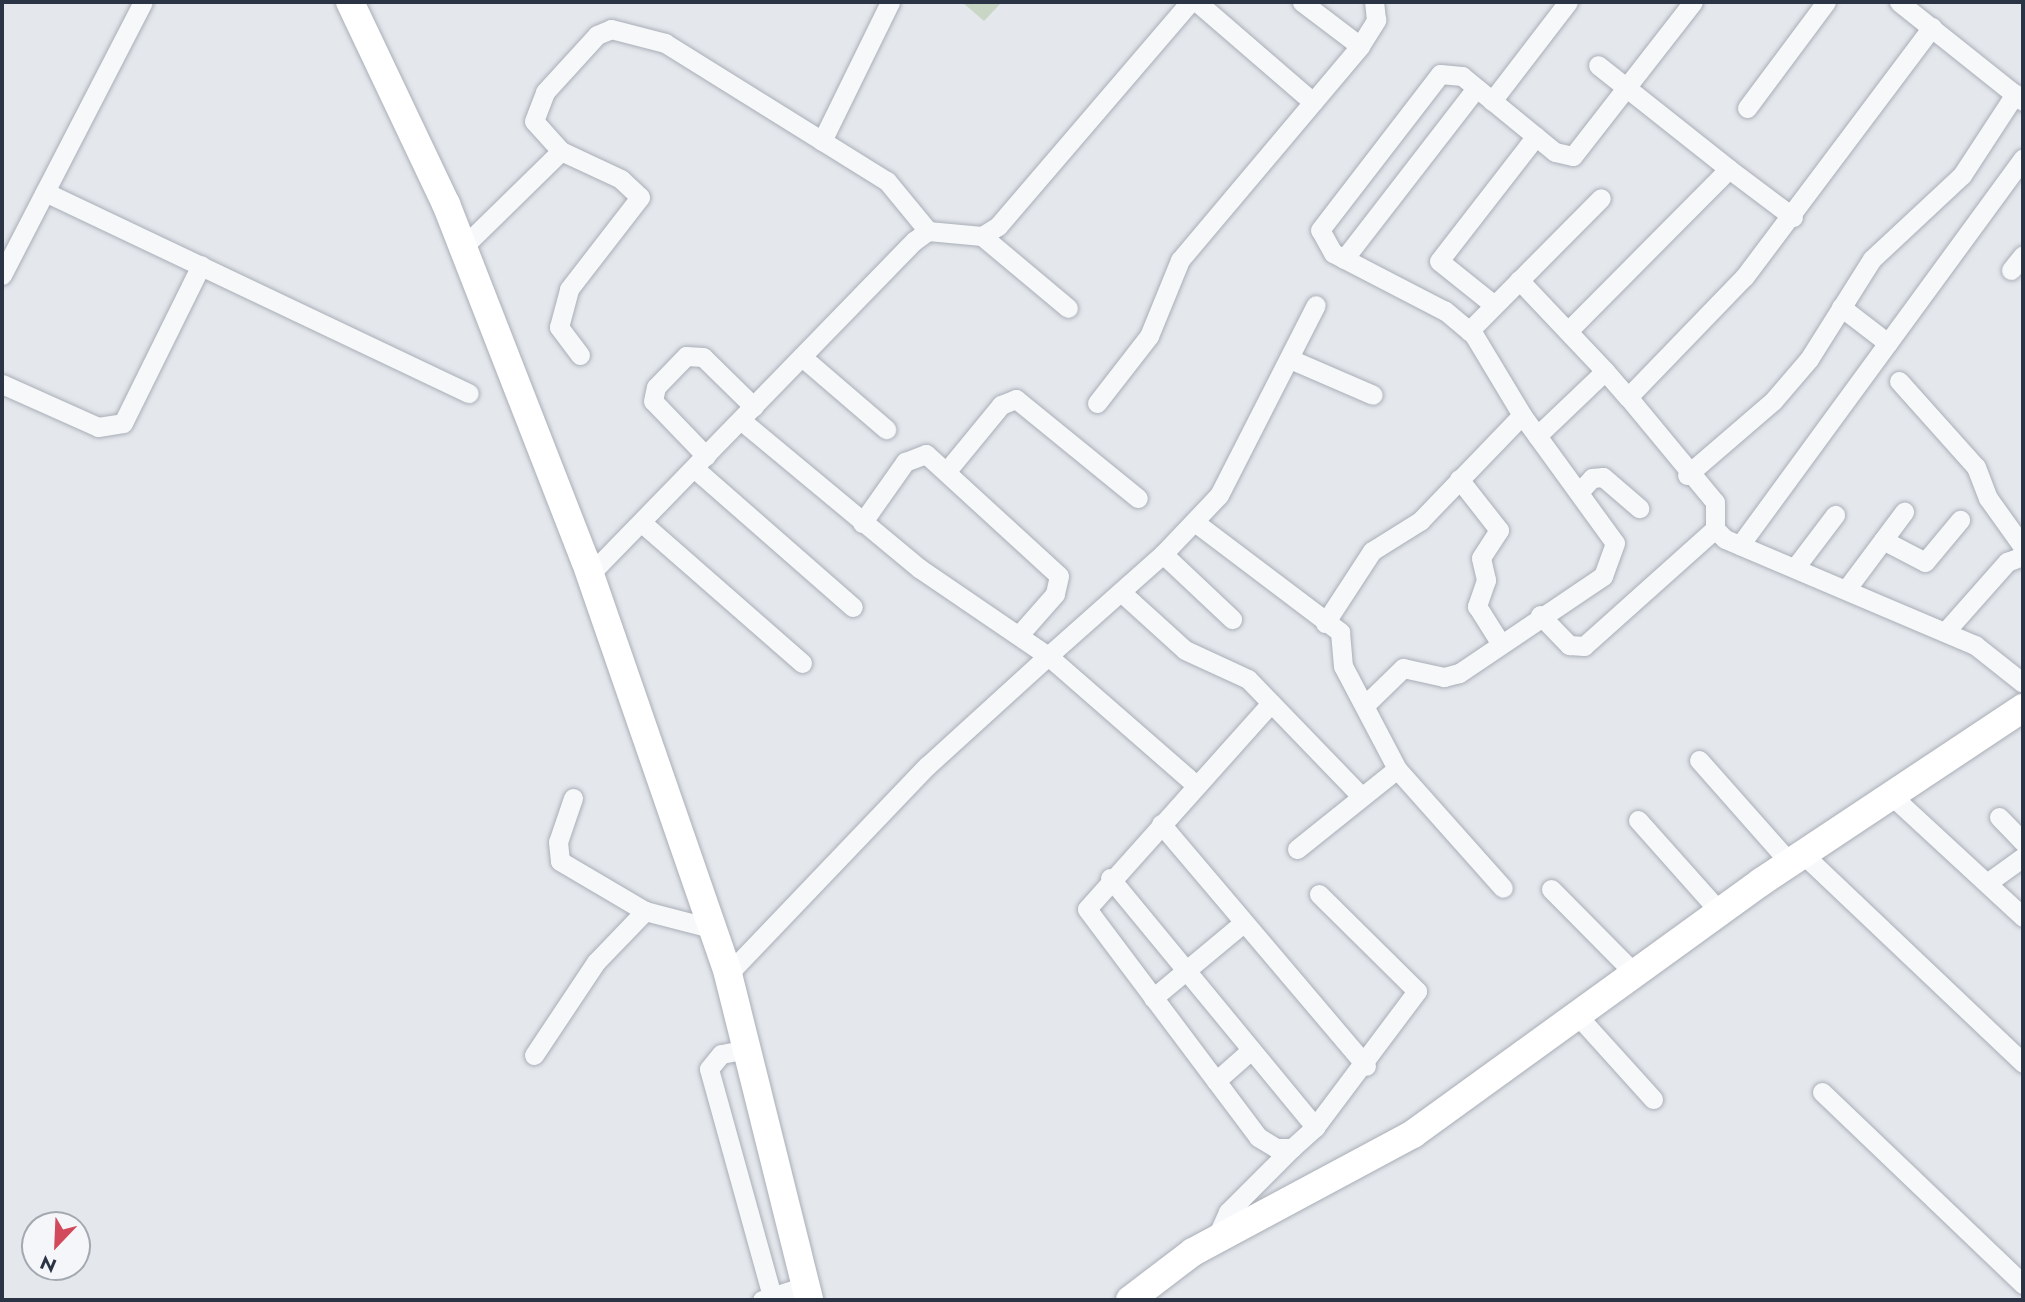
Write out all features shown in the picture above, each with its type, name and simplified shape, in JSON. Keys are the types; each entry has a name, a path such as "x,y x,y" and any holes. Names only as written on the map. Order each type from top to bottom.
{"main road":[{"path":"349,2 463,247 590,574 728,974 807,1293"},
{"path":"1130,1300 1215,1241 1357,1169 1578,1016 1720,912 2023,708"}],"street":[{"path":"2,275 143,2"},
{"path":"822,141 890,2"},
{"path":"982,236 1010,212 1190,2"},
{"path":"1197,2 1313,102"},
{"path":"1302,2 1360,46"},
{"path":"1097,403 1140,352 1180,260 1360,46 1376,20 1374,2"},
{"path":"1344,259 1484,94 1567,2"},
{"path":"1365,705 1403,668 1452,677 1499,641 1602,576 1615,555 1609,532 1522,415 1469,331 1323,245 1320,230 1347,188 1440,74 1454,73 1565,156 1579,154 1630,91 1693,2"},
{"path":"1747,108 1826,2"},
{"path":"1687,475 1773,401 1872,259 1962,175 2019,98 1899,2"},
{"path":"1628,397 1793,217 1932,27"},
{"path":"580,355 559,327 569,289 640,197 621,179 561,151 538,130 536,107 597,35 611,29 665,43 887,181 928,231 982,236 1068,308"},
{"path":"1598,65 1793,217"},
{"path":"1494,305 1439,261 1536,136"},
{"path":"463,247 561,151"},
{"path":"1740,545 2023,158"},
{"path":"1571,328 1729,169"},
{"path":"45,192 469,393"},
{"path":"1469,331 1601,198"},
{"path":"590,574 928,231"},
{"path":"2,384 99,428 123,423 201,265"},
{"path":"1519,280 1571,328 1687,475 1715,502 1715,529 1584,646 1569,645 1540,615"},
{"path":"728,974 928,766 1196,523 1219,495 1316,305"},
{"path":"1841,307 1888,343"},
{"path":"853,607 700,462 653,401 656,387 686,356 703,358 747,414 862,523 1048,656 1196,785"},
{"path":"802,357 886,429"},
{"path":"1290,359 1373,395"},
{"path":"1537,436 1605,371"},
{"path":"1899,381 1976,467 1987,498 2023,547"},
{"path":"946,472 1001,405 1016,400 1138,498"},
{"path":"1325,623 1372,551 1420,521 1459,479 1480,465 1522,415"},
{"path":"862,523 912,455 926,454 1059,576 1055,594 1019,635"},
{"path":"1579,492 1592,478 1603,477 1639,508"},
{"path":"1459,479 1499,530 1481,558 1486,580 1477,606 1499,641"},
{"path":"1848,587 1904,512"},
{"path":"1797,565 1835,515"},
{"path":"1883,540 1925,562 1960,520"},
{"path":"641,522 802,663"},
{"path":"1196,523 1343,639 1343,666 1397,769 1503,888"},
{"path":"1715,529 1740,545 1797,565 1945,632 2000,661 2023,683"},
{"path":"1163,554 1232,619"},
{"path":"1945,632 2007,562 2023,556"},
{"path":"1121,592 1185,650 1239,672 1361,796"},
{"path":"1270,703 1110,878 1087,909 1266,1144 1292,1148"},
{"path":"1699,760 1797,860 2023,1063"},
{"path":"1297,849 1397,769"},
{"path":"1892,796 2023,917"},
{"path":"573,798 558,842 561,861 645,911 714,929"},
{"path":"1999,817 2023,842"},
{"path":"1638,820 1720,912"},
{"path":"1161,824 1366,1066"},
{"path":"1987,883 2023,857"},
{"path":"1110,878 1315,1127"},
{"path":"1551,889 1635,974"},
{"path":"1215,1241 1228,1212 1315,1127 1366,1066 1417,991 1319,894"},
{"path":"534,1055 577,986 645,911"},
{"path":"1153,998 1243,923"},
{"path":"1578,1016 1653,1099"},
{"path":"747,1049 721,1054 709,1069 769,1299 807,1293"},
{"path":"1216,1081 1251,1049"},
{"path":"1822,1092 2023,1284"}],"green space":[{"path":"962,2 1002,2 984,21"}]}
